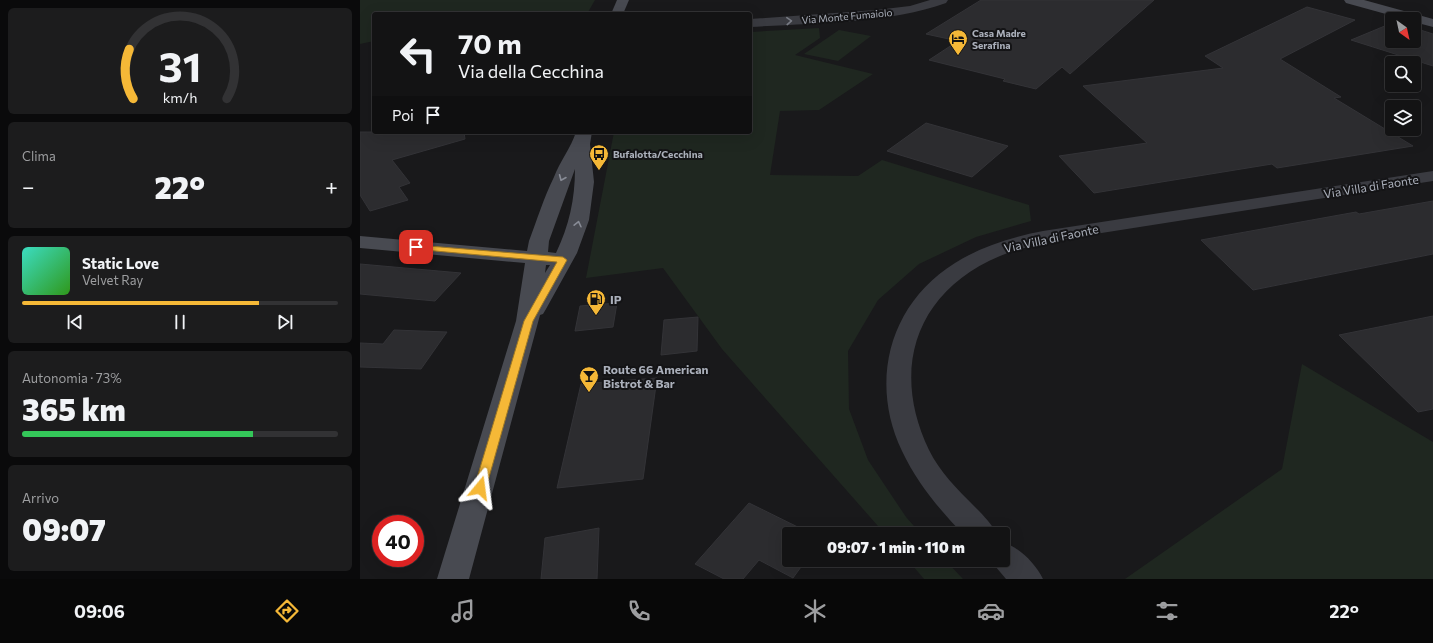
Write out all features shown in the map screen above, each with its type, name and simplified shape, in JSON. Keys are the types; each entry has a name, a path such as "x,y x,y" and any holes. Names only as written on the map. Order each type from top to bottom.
{"street":[{"path":"618,12 624,0"},
{"name":"Via Monte Fumaiolo","path":"752,23 840,18 895,12 942,0"},
{"path":"1350,0 1433,23"},
{"path":"453,579 528,321 539,241 550,206 572,156 583,138"},
{"path":"528,321 563,260 576,233 582,203 585,176 583,138"},
{"name":"Via Villa di Faonte","path":"975,527 944,494 915,450 907,430 898,388 898,368 905,334 914,317 940,285 973,261 1012,244 1128,223 1433,176"},
{"path":"360,242 563,260"},
{"path":"1010,562 1026,579"}],"shaded area":[{"path":"360,0 595,0 588,12 372,12 372,41 360,44"},
{"path":"819,28 820,38 795,55 873,74 819,110 780,111 770,175 858,176 882,160 1029,205 1031,221 976,237 919,264 878,300 848,351 849,409 868,460 906,517 915,527 879,527 722,349 663,268 586,278 614,134 752,134 752,32"},
{"path":"839,30 871,36 838,61 804,54"},
{"path":"1302,364 1433,442 1433,579 1125,579 1282,469"},
{"path":"914,567 952,567 963,579 924,579"}],"building":[{"path":"981,0 1154,0 1070,74 1062,67 1036,89 1003,81 1005,79 929,60 958,41 926,34"},
{"path":"1307,7 1355,20 1280,59 1341,97 1334,98 1385,129 1385,136 1397,136 1413,146 1277,168 1272,164 1094,193 1059,156 1147,143 1083,86 1223,68 1205,56"},
{"path":"1385,26 1385,48 1421,48 1421,30 1433,34 1433,66 1421,62 1421,56 1401,56 1351,40"},
{"path":"926,123 1008,146 972,177 887,151"},
{"path":"360,132 372,132 372,134 464,134 465,139 392,160 410,183 399,187 408,200 370,211 360,195"},
{"path":"1433,201 1433,254 1253,290 1201,240 1356,212 1359,214"},
{"path":"360,264 461,273 435,301 360,294"},
{"name":"IP","path":"617,303 613,327 575,331 580,306"},
{"path":"1433,316 1433,409 1418,412 1339,335"},
{"path":"698,317 697,351 661,355 664,320"},
{"path":"394,330 447,332 421,369 360,367 360,343 383,344"},
{"path":"657,378 643,479 557,488 581,384"},
{"path":"749,503 798,527 782,527 782,567 801,567 793,578 759,560 743,579 724,579 695,564"},
{"path":"599,528 597,579 541,579 545,538"}],"place":[{"name":"Casa Madre Serafina","path":"958,56"},
{"name":"Bufalotta/Cecchina","path":"599,171"},
{"name":"IP","path":"596,316"},
{"name":"Route 66 American Bistrot & Bar","path":"589,393"}],"route":[{"path":"416,247 481,254 563,260 528,321 480,488"}]}
